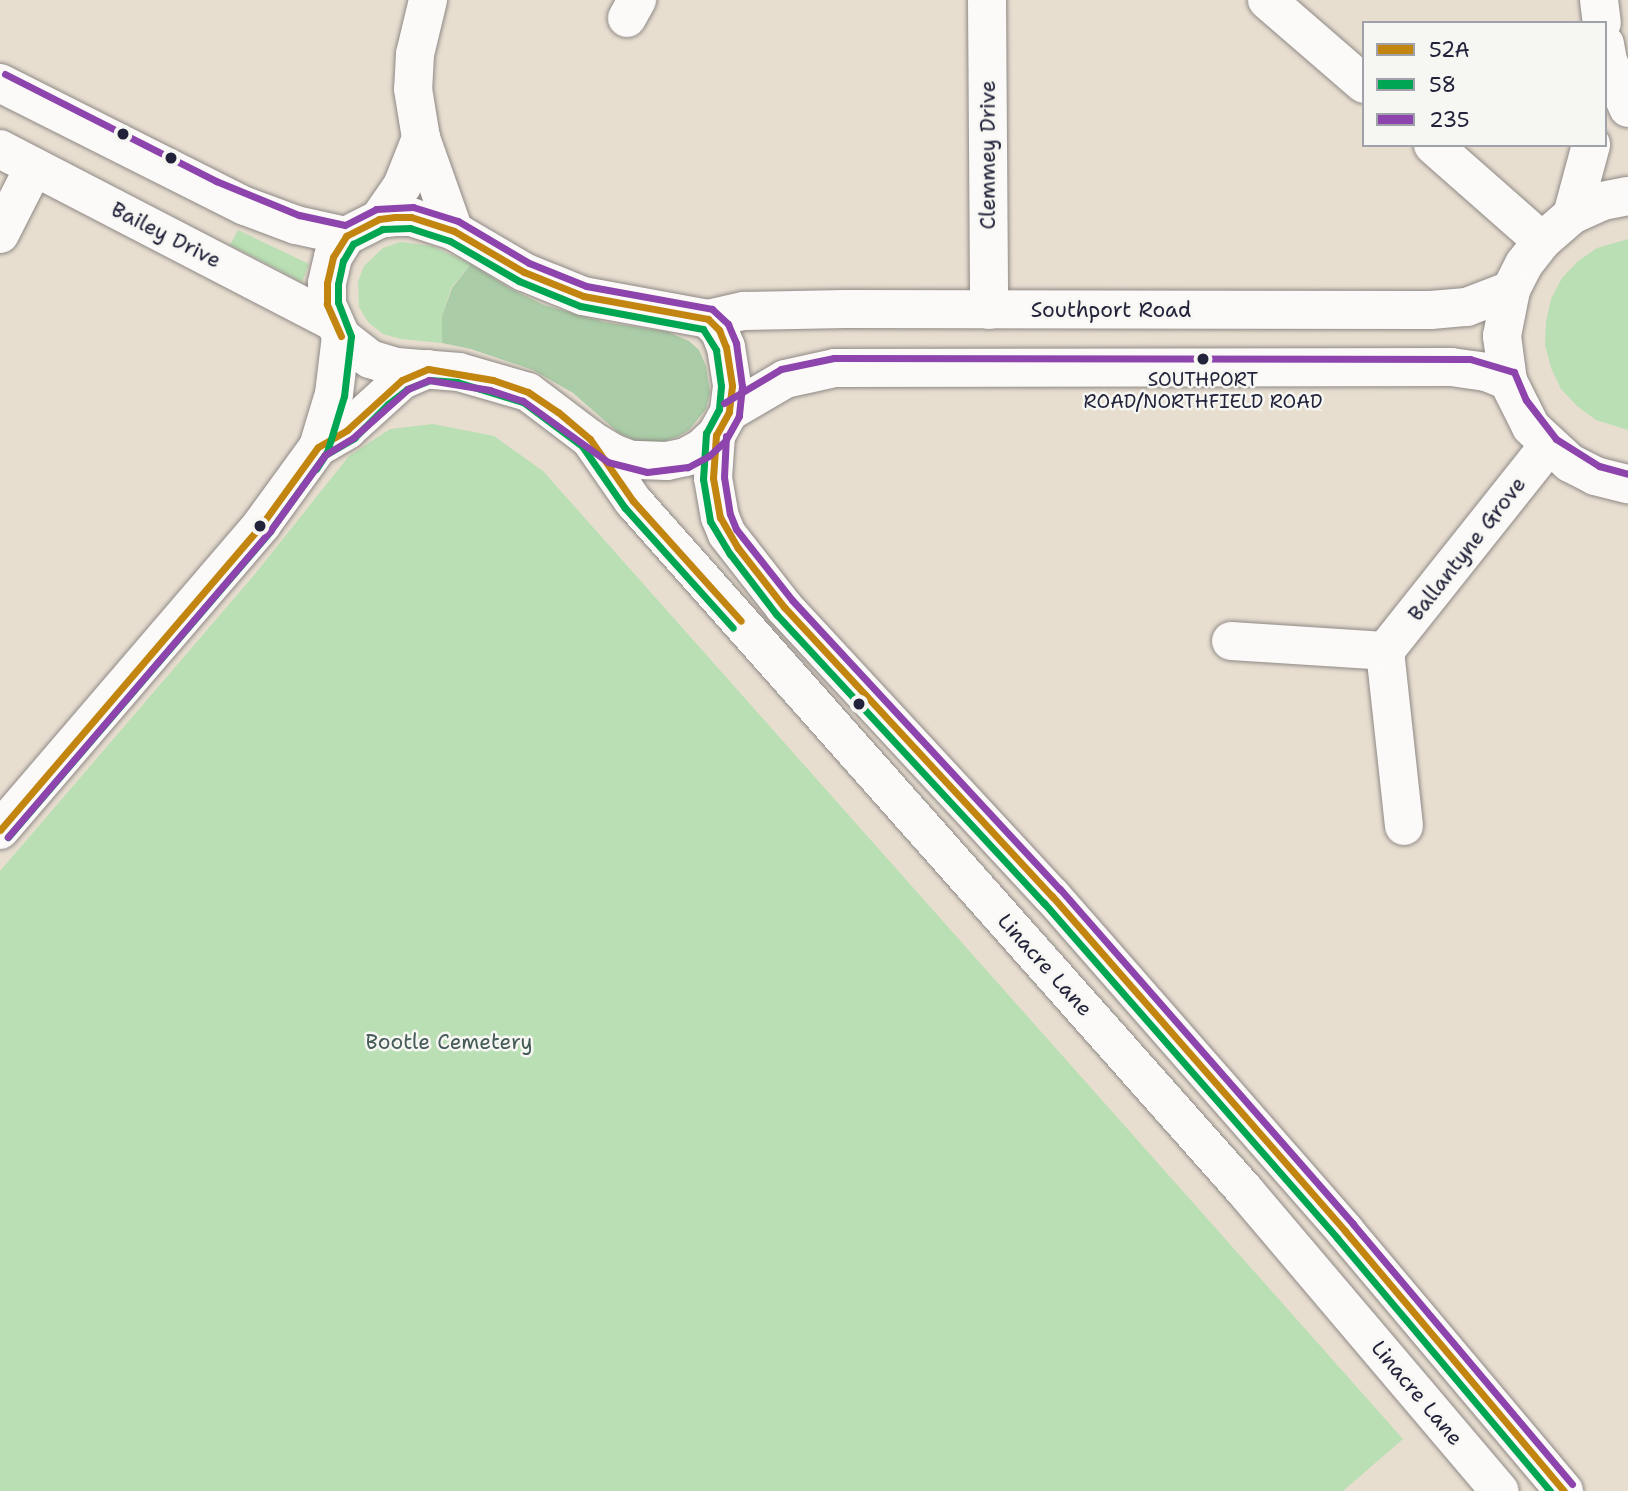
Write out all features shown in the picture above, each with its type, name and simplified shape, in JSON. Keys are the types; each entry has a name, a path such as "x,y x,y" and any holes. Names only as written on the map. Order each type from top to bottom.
{"street":[{"path":"428,0 413,72 413,89 421,138 454,231"},
{"name":"Clemmey Drive","path":"986,0 989,310"},
{"path":"1268,0 1362,83"},
{"path":"1599,0 1602,21"},
{"path":"1607,62 1628,108"},
{"path":"0,83 245,206 296,225 346,236"},
{"path":"380,219 402,186 421,138"},
{"path":"1435,147 1542,241"},
{"path":"1572,215 1590,147"},
{"name":"Bailey Drive","path":"0,149 337,329 370,359 396,367 459,372 528,392 590,439"},
{"path":"0,234 34,167"},
{"path":"1626,487 1595,476 1570,463 1548,446 1517,405 1508,382 1503,335 1511,290 1524,264 1542,241 1572,215 1603,201 1628,196"},
{"path":"0,830 262,524 318,447 334,394 337,329 327,304 327,283 333,257 346,236 380,219 411,216 454,231 524,272 583,296 708,318 719,330 726,346 732,386 713,478 720,517 727,534 784,607 1052,896 1354,1242 1564,1491"},
{"name":"Southport Road","path":"708,318 744,311 1431,310 1467,307 1511,290"},
{"path":"590,439 613,453 647,462 686,457 702,448 723,423 785,379 835,368 1451,367 1486,372 1508,382"},
{"path":"318,447 347,430 402,380 428,369"},
{"name":"Linacre Lane","path":"590,439 633,500 1237,1182 1500,1491"},
{"name":"Ballantyne Grove","path":"1385,651 1548,446"},
{"path":"1231,641 1385,651 1404,826"}],"green space":[{"path":"238,230 309,264 302,282 230,245"},
{"path":"1628,239 1628,430 1596,420 1577,406 1561,389 1551,368 1545,345 1551,299 1562,278 1578,261 1597,248"},
{"path":"400,242 432,246 471,264 451,288 442,316 442,343 401,339 383,334 368,322 359,307 358,282 364,266 383,248"},
{"path":"471,264 511,289 544,305 604,322 668,332 689,341 699,350 706,366 710,392 706,409 689,430 677,437 662,442 638,442 619,433 573,393 533,370 471,349 442,343 442,316 452,288"},
{"name":"Bootle Cemetery","path":"433,424 494,436 543,471 1403,1439 1343,1491 0,1491 0,871 255,574 349,456 390,429"}],"transit line":[{"name":"235","path":"5,74 216,181 299,215 345,225 376,209 413,207 458,221 529,263 586,286 712,309 728,324 736,343 742,386 739,416 725,441 709,456 688,467 647,472 608,462 523,401 490,390 429,380 408,389 353,438 325,455 270,531 8,837"},
{"name":"52A","path":"341,336 327,304 327,283 333,257 346,236 379,219 395,217 411,217 454,231 524,272 583,296 708,319 719,330 726,347 732,386 729,412 716,435 713,478 720,517 738,548 784,607 1052,896 1345,1231 1564,1491"},
{"name":"58","path":"8,837 270,531 327,452 344,396 351,336 338,302 338,284 343,261 353,244 382,229 410,228 450,241 519,281 580,306 703,329 716,350 721,386 719,409 706,433 703,479 710,521 730,554 776,614 1044,903 1337,1238 1550,1491"},
{"name":"235","path":"724,403 781,369 834,358 1470,359 1514,372 1526,400 1556,439 1599,466 1628,474"},
{"name":"52A","path":"428,369 493,380 528,392 558,412 590,439 633,501 741,621"},
{"name":"52A","path":"0,830 262,524 318,447 347,430 402,380 428,369"},
{"name":"58","path":"316,469 325,455 354,438 407,389 430,380 457,382 523,402 582,446 625,508 733,628"},
{"name":"235","path":"726,436 724,477 730,514 736,529 792,600 1060,889 1353,1224 1572,1484"}],"place":[{"name":"SOUTHPORT ROAD/NORTHFIELD ROAD","path":"1203,359"}]}
